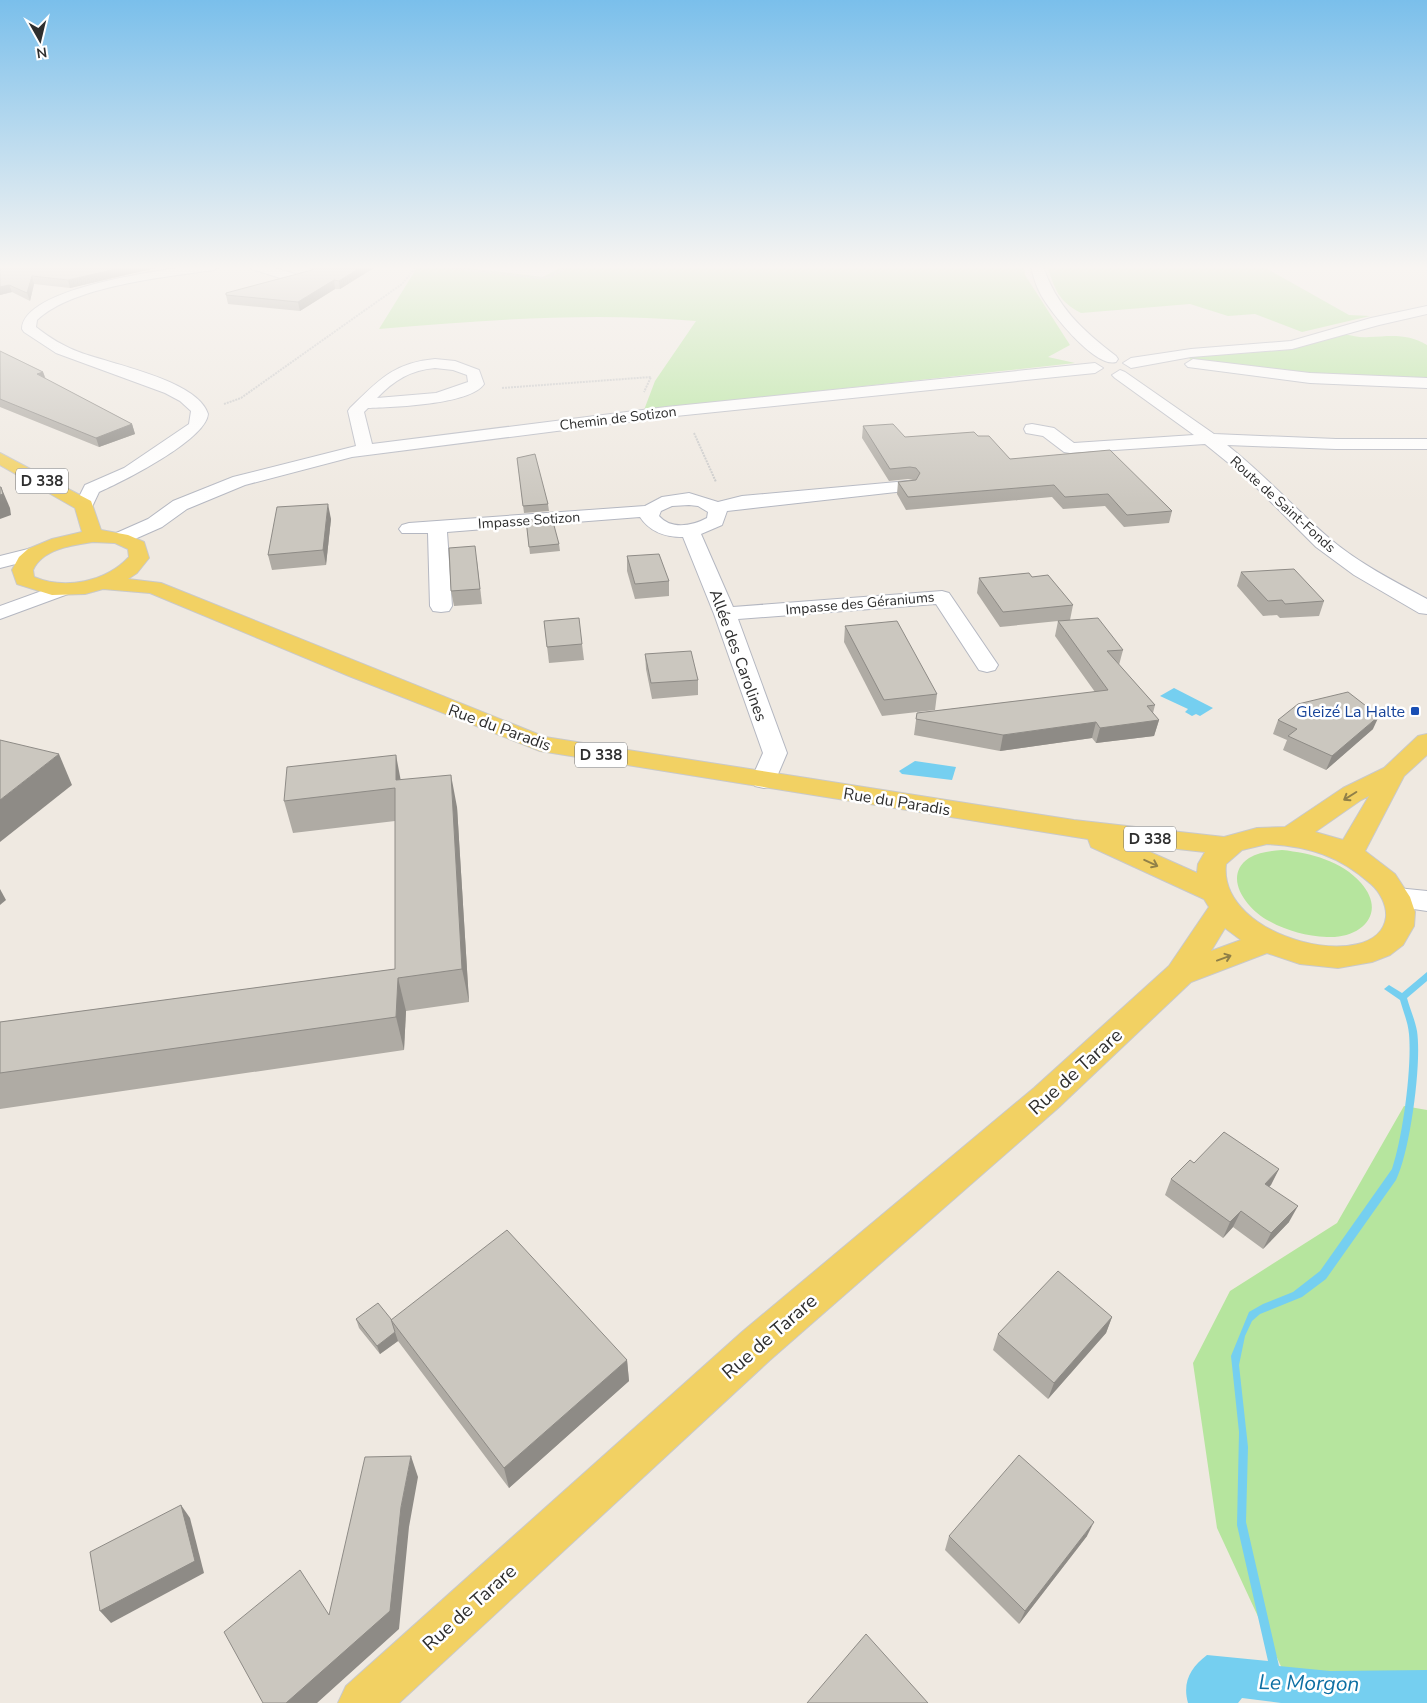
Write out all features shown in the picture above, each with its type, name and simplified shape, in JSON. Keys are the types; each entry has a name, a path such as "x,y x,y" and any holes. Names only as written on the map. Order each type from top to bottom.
{"main road":[{"name":"D 338","path":"0,458 84,505 93,536"},
{"name":"D 338","path":"61,542 84,505"},
{"path":"121,538 93,536 61,542 36,553 22,566 22,577 32,586 62,590 101,583 121,574 137,558"},
{"name":"Rue du Paradis","path":"121,538 137,546 137,558 154,587"},
{"name":"Rue du Paradis","path":"101,583 154,587 375,679 540,744 1074,829 1227,846"},
{"path":"1292,835 1352,794 1393,773 1427,741"},
{"path":"1349,854 1377,806 1393,773"},
{"name":"Rue du Paradis","path":"1074,829 1218,900"},
{"path":"1267,835 1292,835 1311,839 1349,854 1379,874 1397,898 1401,911 1401,924 1393,939 1380,949 1365,954 1332,958 1300,952 1268,941 1241,925 1218,900 1210,872 1216,856 1227,846 1246,838 1267,835"},
{"name":"Rue de Tarare","path":"363,1703 756,1346 1046,1098 1180,974 1218,900"},
{"name":"Rue de Tarare","path":"1180,974 1268,941"}],"street":[{"path":"53,345 60,350 175,392 195,405 200,412 200,421 195,427 130,472 91,489 84,505"},
{"name":"Route de Saint-Fonds","path":"1093,345 1253,474 1323,543 1361,571 1427,608"},
{"path":"1121,366 1191,353 1286,345"},
{"path":"1159,359 1264,373 1383,384 1427,384"},
{"name":"Chemin de Sotizon","path":"121,538 155,523 180,505 239,480 366,450 683,410 1095,368 1094,365 1097,362 1121,366"},
{"path":"363,404 450,395 465,391 476,384 474,373 459,365 417,366 394,375 363,404 356,411 366,450"},
{"path":"1032,429 1048,432 1070,448 1209,439 1427,444"},
{"path":"711,505 718,512 715,521 700,529 673,530 658,526 652,522 650,511 654,507 669,501 689,499 711,505 908,486"},
{"name":"Impasse Sotizon","path":"409,529 650,511"},
{"name":"Chemin de Sotizon","path":"137,558 155,523"},
{"path":"437,527 441,606"},
{"name":"Allée des Carolines","path":"690,530 725,614 775,753 764,780"},
{"path":"0,562 36,553"},
{"path":"0,569 22,577 3,611"},
{"path":"3,611 62,590"},
{"name":"Impasse des Géraniums","path":"725,614 942,597 987,665"},
{"path":"1397,898 1427,901"}],"path":[{"path":"200,412 241,398 315,345"},
{"path":"465,391 651,377 630,417"},
{"path":"683,410 717,484 719,497 711,505"}],"green space":[{"path":"679,345 1069,345 1048,357 1075,363 644,410 655,381"},
{"path":"1427,345 1427,378 1333,377 1189,359 1191,357 1300,347"},
{"path":"1282,850 1304,853 1325,859 1353,875 1369,894 1372,905 1371,914 1366,922 1350,934 1339,937 1327,937 1304,934 1283,928 1261,916 1246,901 1237,883 1237,874 1241,866 1249,858 1269,851"},
{"path":"1404,1106 1427,1110 1427,1703 1298,1703 1217,1528 1193,1363 1230,1291 1337,1223"}],"water":[{"path":"1174,688 1213,708 1200,716 1196,714 1192,716 1185,712 1188,709 1160,696"},
{"path":"915,761 956,767 952,780 902,774 899,771"},
{"name":"Le Morgon","path":"1427,972 1427,981 1407,998 1417,1031 1418,1064 1410,1129 1396,1180 1326,1279 1302,1297 1260,1314 1252,1321 1245,1336 1239,1365 1248,1447 1246,1522 1279,1666 1330,1671 1427,1670 1427,1703 1281,1703 1242,1698 1238,1703 1188,1703 1186,1688 1189,1676 1196,1665 1207,1655 1268,1661 1237,1525 1239,1432 1231,1356 1249,1312 1293,1292 1320,1271 1392,1169 1400,1139 1406,1102 1410,1048 1407,1021 1400,1000 1384,989 1389,985 1402,993"}],"building":[{"path":"0,351 43,372 37,374 132,424 96,438 0,399"},
{"path":"893,424 905,437 974,432 978,436 989,436 1010,459 1110,450 1172,511 1127,515 1108,494 1065,497 1054,485 908,497 898,482 916,480 920,473 916,468 910,467 890,469 863,426"},
{"path":"535,454 548,504 523,506 517,458"},
{"path":"328,504 323,550 268,555 277,507"},
{"path":"552,518 559,544 529,547 526,520"},
{"path":"475,546 480,589 451,591 449,548"},
{"path":"659,554 669,581 635,584 627,556"},
{"path":"1294,569 1324,601 1285,604 1282,600 1268,601 1241,572"},
{"path":"1029,573 1032,577 1048,575 1073,605 1003,612 979,578"},
{"path":"579,618 582,644 547,647 544,621"},
{"path":"1098,618 1123,650 1107,651 1155,705 1147,706 1159,720 1100,728 1096,722 1003,735 916,719 917,713 1108,690 1058,621"},
{"path":"897,621 937,694 884,700 845,626"},
{"path":"691,651 698,680 651,683 645,654"},
{"path":"1348,692 1379,716 1332,756 1288,736 1297,729 1278,720 1298,704"},
{"path":"0,740 59,754 0,800"},
{"path":"396,755 396,780 451,775 462,969 398,978 396,1017 0,1073 0,1022 395,969 395,788 284,801 287,767"},
{"path":"1224,1132 1279,1169 1265,1184 1298,1206 1271,1233 1241,1211 1230,1222 1171,1179 1190,1160 1194,1163"},
{"path":"507,1230 627,1360 504,1468 391,1320"},
{"path":"1058,1271 1112,1317 1054,1383 998,1334"},
{"path":"378,1303 391,1319 395,1332 377,1346 356,1319"},
{"path":"1019,1455 1094,1522 1025,1611 949,1536"},
{"path":"411,1456 401,1507 390,1611 286,1703 263,1703 224,1632 300,1570 329,1615 365,1457"},
{"path":"181,1505 195,1561 100,1611 90,1552"},
{"path":"866,1634 928,1703 807,1703"}],"place":[{"name":"Gleizé La Halte","path":"1415,711"}]}
